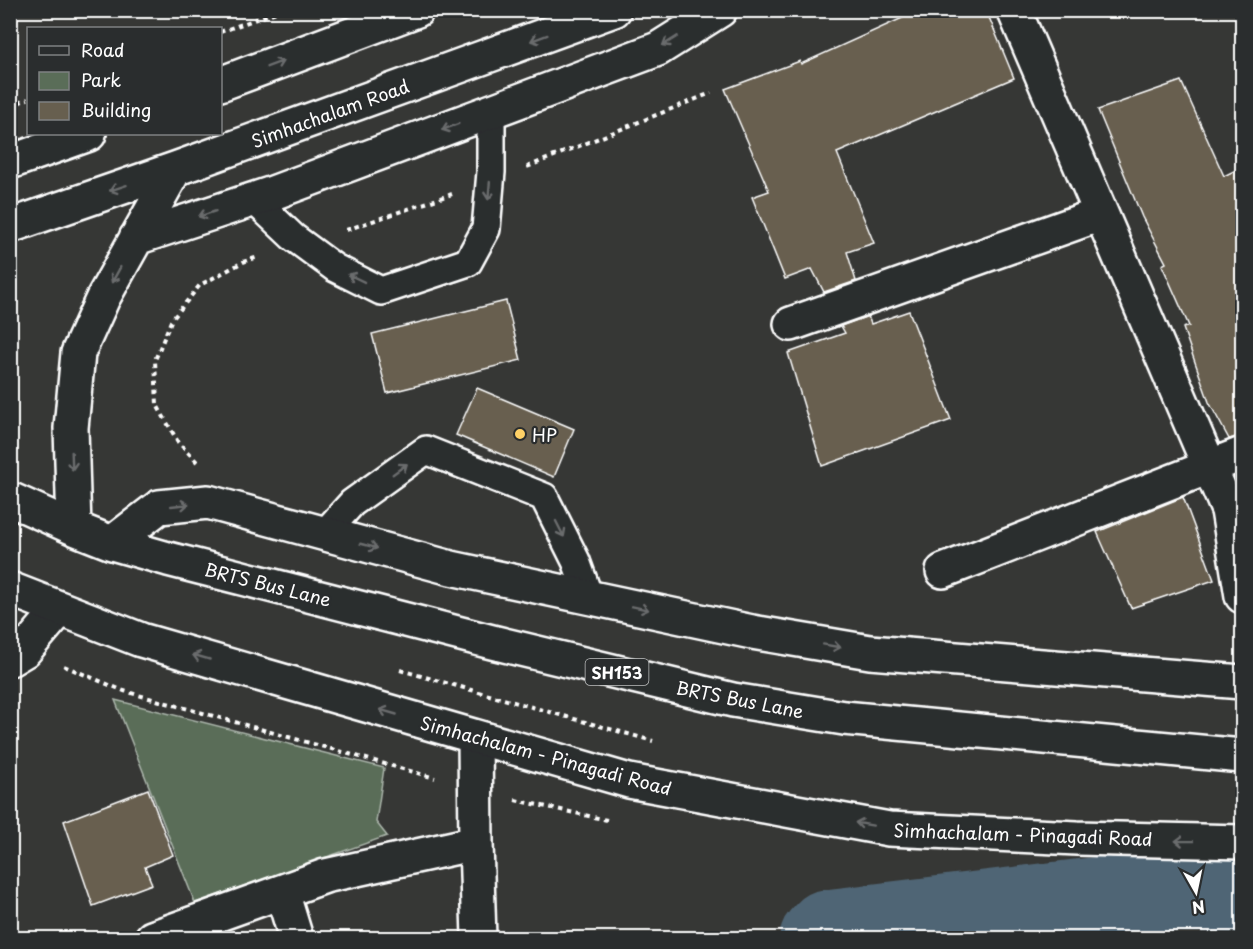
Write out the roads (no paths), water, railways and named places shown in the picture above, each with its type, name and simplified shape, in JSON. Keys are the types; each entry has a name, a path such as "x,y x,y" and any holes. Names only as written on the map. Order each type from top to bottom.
{"main road":[{"path":"222,83 417,10"},
{"name":"Simhachalam Road","path":"10,226 176,169 614,10"},
{"path":"136,238 253,199 658,49 720,10"},
{"path":"1014,10 1228,510 1242,596"},
{"path":"10,162 86,135"},
{"path":"74,528 71,428 78,353 103,298 176,169"},
{"path":"791,324 1101,214"},
{"path":"943,571 1242,454"},
{"name":"BRTS Bus Lane","path":"10,499 112,543 168,559 468,636 733,700 844,718 1242,756"},
{"path":"112,543 159,507 208,502 452,568 752,632 870,652 1242,682"},
{"name":"Simhachalam - Pinagadi Road","path":"10,589 141,640 630,781 888,829 1077,838 1242,842"},
{"path":"10,659 25,650 60,609"},
{"path":"475,738 479,939"},
{"path":"152,939 325,876 476,843"},
{"path":"282,892 296,939"}],"lane":[{"path":"253,199 293,237 335,268 381,291 468,262 486,229 490,181 491,111"},
{"path":"324,534 352,503 426,450 544,497 576,561 590,597"}],"waterway":[{"path":"820,938 827,930 1152,891 1242,892"}],"place":[{"name":"HP","path":"520,434"}]}
